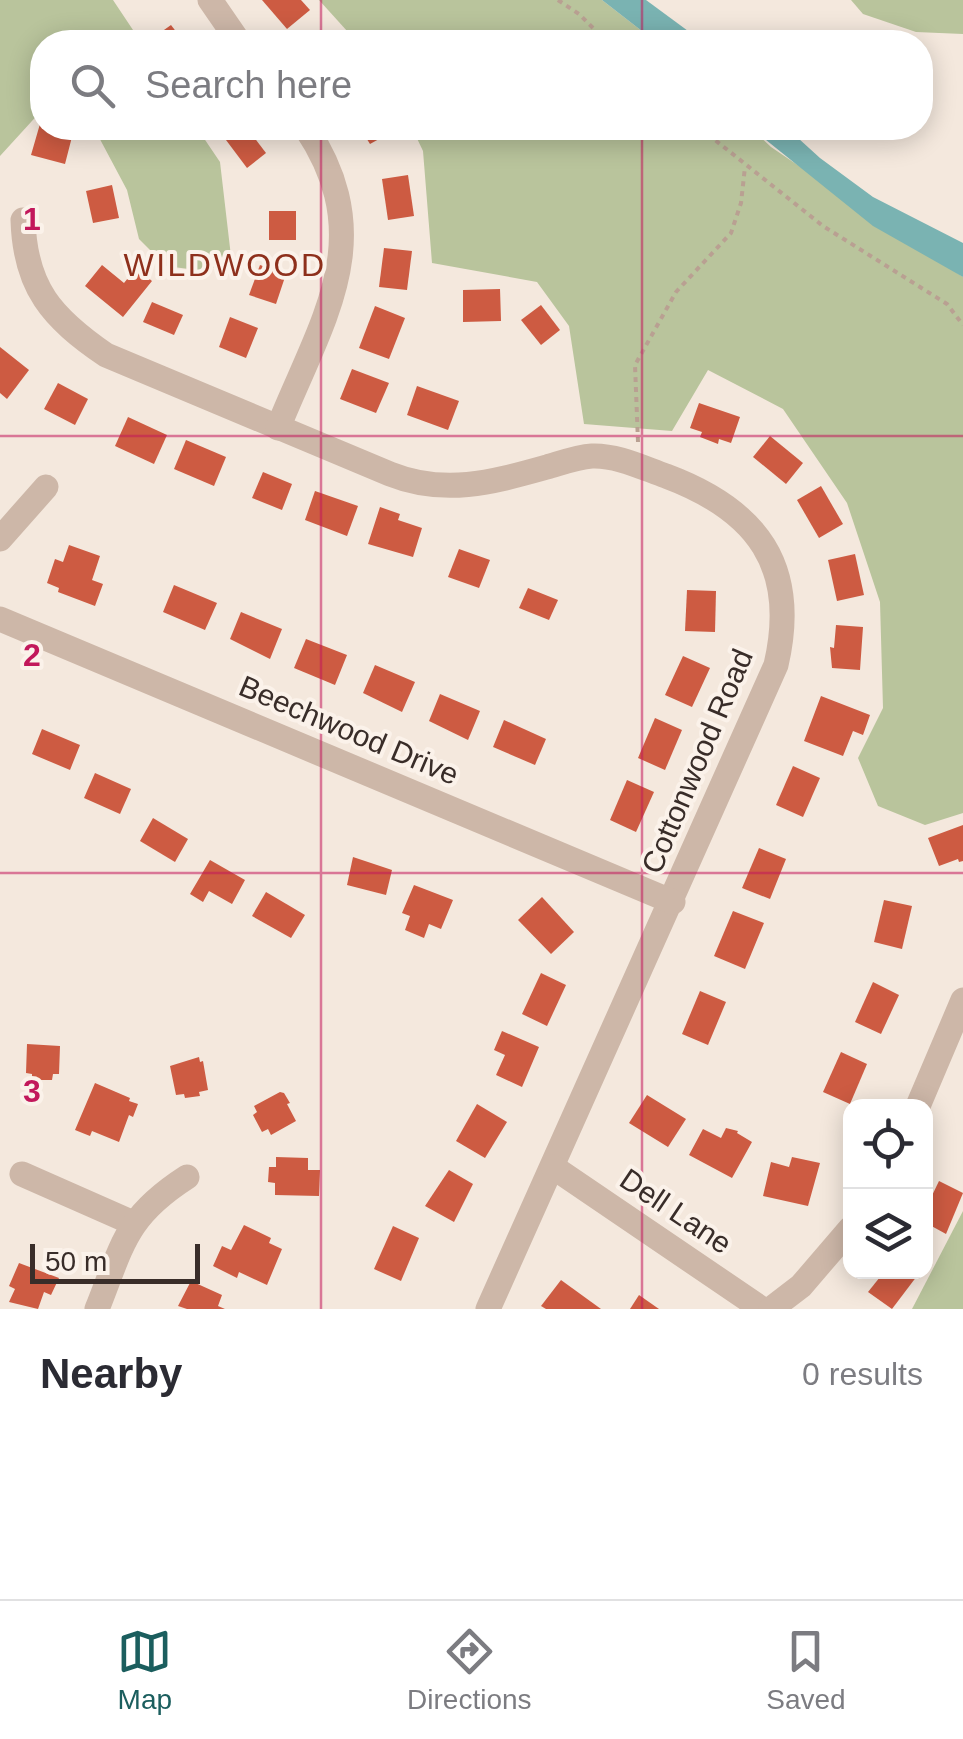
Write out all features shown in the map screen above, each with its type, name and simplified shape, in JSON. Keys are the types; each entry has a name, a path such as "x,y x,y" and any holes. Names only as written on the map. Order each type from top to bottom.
{"street":[{"path":"210,0 231,30"},
{"path":"278,428 339,276 344,247 343,217 335,182 312,140"},
{"name":"Cottonwood Road","path":"23,220 29,268 42,298 82,339 106,355 400,478 441,486 484,485 590,456 620,460 698,488 722,501 757,535 773,564 784,617 780,650 673,902 488,1309"},
{"path":"0,539 46,487"},
{"name":"Beechwood Drive","path":"0,618 673,902"},
{"path":"921,1099 963,1000"},
{"name":"Dell Lane","path":"553,1167 762,1309"},
{"path":"22,1174 133,1223"},
{"path":"97,1309 133,1223 148,1204 187,1177"},
{"path":"771,1309 801,1286 843,1237"}],"path":[{"path":"558,0 596,30"},
{"path":"715,140 824,226 947,304 963,326"},
{"path":"639,456 635,365 676,292 731,233 741,204 746,166"}],"green space":[{"path":"0,0 113,0 133,30 30,30 30,123 0,156"},
{"path":"319,0 602,0 641,30 346,30"},
{"path":"851,0 963,0 963,34 910,30 863,14"},
{"path":"100,140 205,140 220,162 232,265 196,270 166,266 139,239 127,190"},
{"path":"418,140 764,140 963,277 963,813 925,825 878,806 858,758 883,708 880,602 847,503 783,409 708,370 672,431 584,424 569,326 537,282 432,263 423,151"},
{"path":"963,1211 963,1309 912,1309 928,1279 933,1279 933,1269"}],"water":[{"path":"602,0 646,0 687,30 641,30"},
{"path":"766,140 800,140 873,197 963,243 963,277 873,226"}],"building":[{"path":"262,0 301,0 310,10 287,29"},
{"path":"35,140 71,140 65,164 31,155"},
{"path":"226,140 256,140 266,153 247,168"},
{"path":"408,175 414,216 388,220 382,179"},
{"path":"112,185 119,218 93,223 86,191"},
{"path":"269,211 296,211 296,240 269,240"},
{"path":"384,248 412,251 407,290 379,287"},
{"path":"102,265 124,283 136,268 152,281 123,317 85,286"},
{"path":"260,265 286,274 276,304 249,295"},
{"path":"500,289 501,321 463,322 463,290"},
{"path":"152,302 183,315 174,335 143,322"},
{"path":"541,305 560,330 541,345 521,320"},
{"path":"375,306 405,318 389,359 359,348"},
{"path":"230,317 258,328 246,358 219,347"},
{"path":"0,347 29,370 7,399 0,393"},
{"path":"352,369 389,383 376,413 340,399"},
{"path":"58,383 88,399 75,425 44,409"},
{"path":"417,386 459,401 448,430 407,415"},
{"path":"699,403 740,417 731,443 719,439 718,444 690,428"},
{"path":"128,417 167,435 154,464 115,446"},
{"path":"770,436 803,463 786,484 753,457"},
{"path":"186,440 226,457 214,486 174,469"},
{"path":"263,472 292,484 282,510 252,498"},
{"path":"821,486 843,524 819,538 797,500"},
{"path":"315,491 358,506 347,536 305,520"},
{"path":"380,507 400,514 398,520 422,528 413,557 368,544"},
{"path":"69,545 100,556 92,580 103,584 95,606 58,592 59,588 47,583 55,559 63,562"},
{"path":"459,549 490,560 479,588 448,577"},
{"path":"855,554 864,595 837,601 828,560"},
{"path":"174,585 217,603 205,630 163,612"},
{"path":"528,588 558,600 549,620 519,608"},
{"path":"687,590 716,591 715,632 685,631"},
{"path":"241,612 282,629 270,659 230,639"},
{"path":"836,625 863,627 860,670 832,668 830,647 834,648"},
{"path":"306,639 347,655 335,685 294,668"},
{"path":"683,656 710,668 692,707 665,695"},
{"path":"375,665 415,682 402,712 363,693"},
{"path":"440,694 480,711 468,740 429,721"},
{"path":"821,696 870,715 863,735 853,731 843,756 804,741"},
{"path":"655,718 682,730 665,770 638,758"},
{"path":"504,720 546,739 535,765 493,747"},
{"path":"42,729 80,745 70,770 32,754"},
{"path":"793,766 820,778 803,817 776,805"},
{"path":"95,773 131,789 120,814 84,798"},
{"path":"627,780 654,792 636,832 610,820"},
{"path":"153,818 188,839 175,862 140,841"},
{"path":"963,825 963,861 939,866 928,838"},
{"path":"759,848 786,859 770,899 742,888"},
{"path":"353,857 392,870 386,895 347,885"},
{"path":"210,860 245,880 232,904 209,891 203,902 190,894"},
{"path":"414,885 453,900 441,929 429,924 424,938 405,930 410,916 402,913"},
{"path":"266,892 305,915 291,938 252,916"},
{"path":"542,897 574,932 551,954 518,920"},
{"path":"884,900 912,906 902,949 874,942"},
{"path":"733,911 764,923 745,969 714,956"},
{"path":"541,973 566,985 547,1026 522,1014"},
{"path":"873,982 899,995 881,1034 855,1022"},
{"path":"700,991 726,1002 708,1045 682,1034"},
{"path":"502,1031 539,1047 522,1087 496,1075 505,1055 494,1050"},
{"path":"27,1044 60,1046 59,1074 53,1074 52,1080 32,1080 32,1074 26,1073"},
{"path":"841,1052 867,1064 852,1099 843,1101 823,1092"},
{"path":"199,1057 208,1090 199,1092 200,1096 176,1095 170,1066"},
{"path":"95,1083 138,1104 133,1117 129,1115 119,1142 92,1131 90,1136 75,1130"},
{"path":"280,1092 290,1103 287,1104 296,1121 271,1135 268,1129 262,1132 253,1115 257,1112 254,1106"},
{"path":"647,1095 686,1119 668,1147 629,1123"},
{"path":"477,1104 507,1122 485,1158 456,1141"},
{"path":"726,1128 738,1131 752,1142 732,1178 689,1155 703,1129 721,1138"},
{"path":"276,1157 308,1158 308,1170 320,1170 319,1196 275,1195 275,1183 268,1182 269,1167 276,1167"},
{"path":"792,1157 820,1163 808,1206 763,1196 771,1162 789,1167"},
{"path":"449,1170 473,1184 454,1222 425,1206"},
{"path":"939,1181 963,1193 946,1234 933,1227 933,1193"},
{"path":"244,1225 271,1238 269,1243 282,1249 267,1285 239,1272 237,1278 213,1266 222,1246 231,1250"},
{"path":"393,1226 419,1238 401,1281 374,1269"},
{"path":"19,1263 59,1278 51,1295 44,1292 38,1309 9,1302 15,1289 9,1286"},
{"path":"878,1279 915,1279 892,1309 868,1292"},
{"path":"561,1280 601,1309 541,1306"},
{"path":"191,1281 222,1295 218,1306 225,1309 178,1306"},
{"path":"639,1295 659,1309 630,1309"}],"district":[{"name":"WILDWOOD","path":"225,265"}]}
